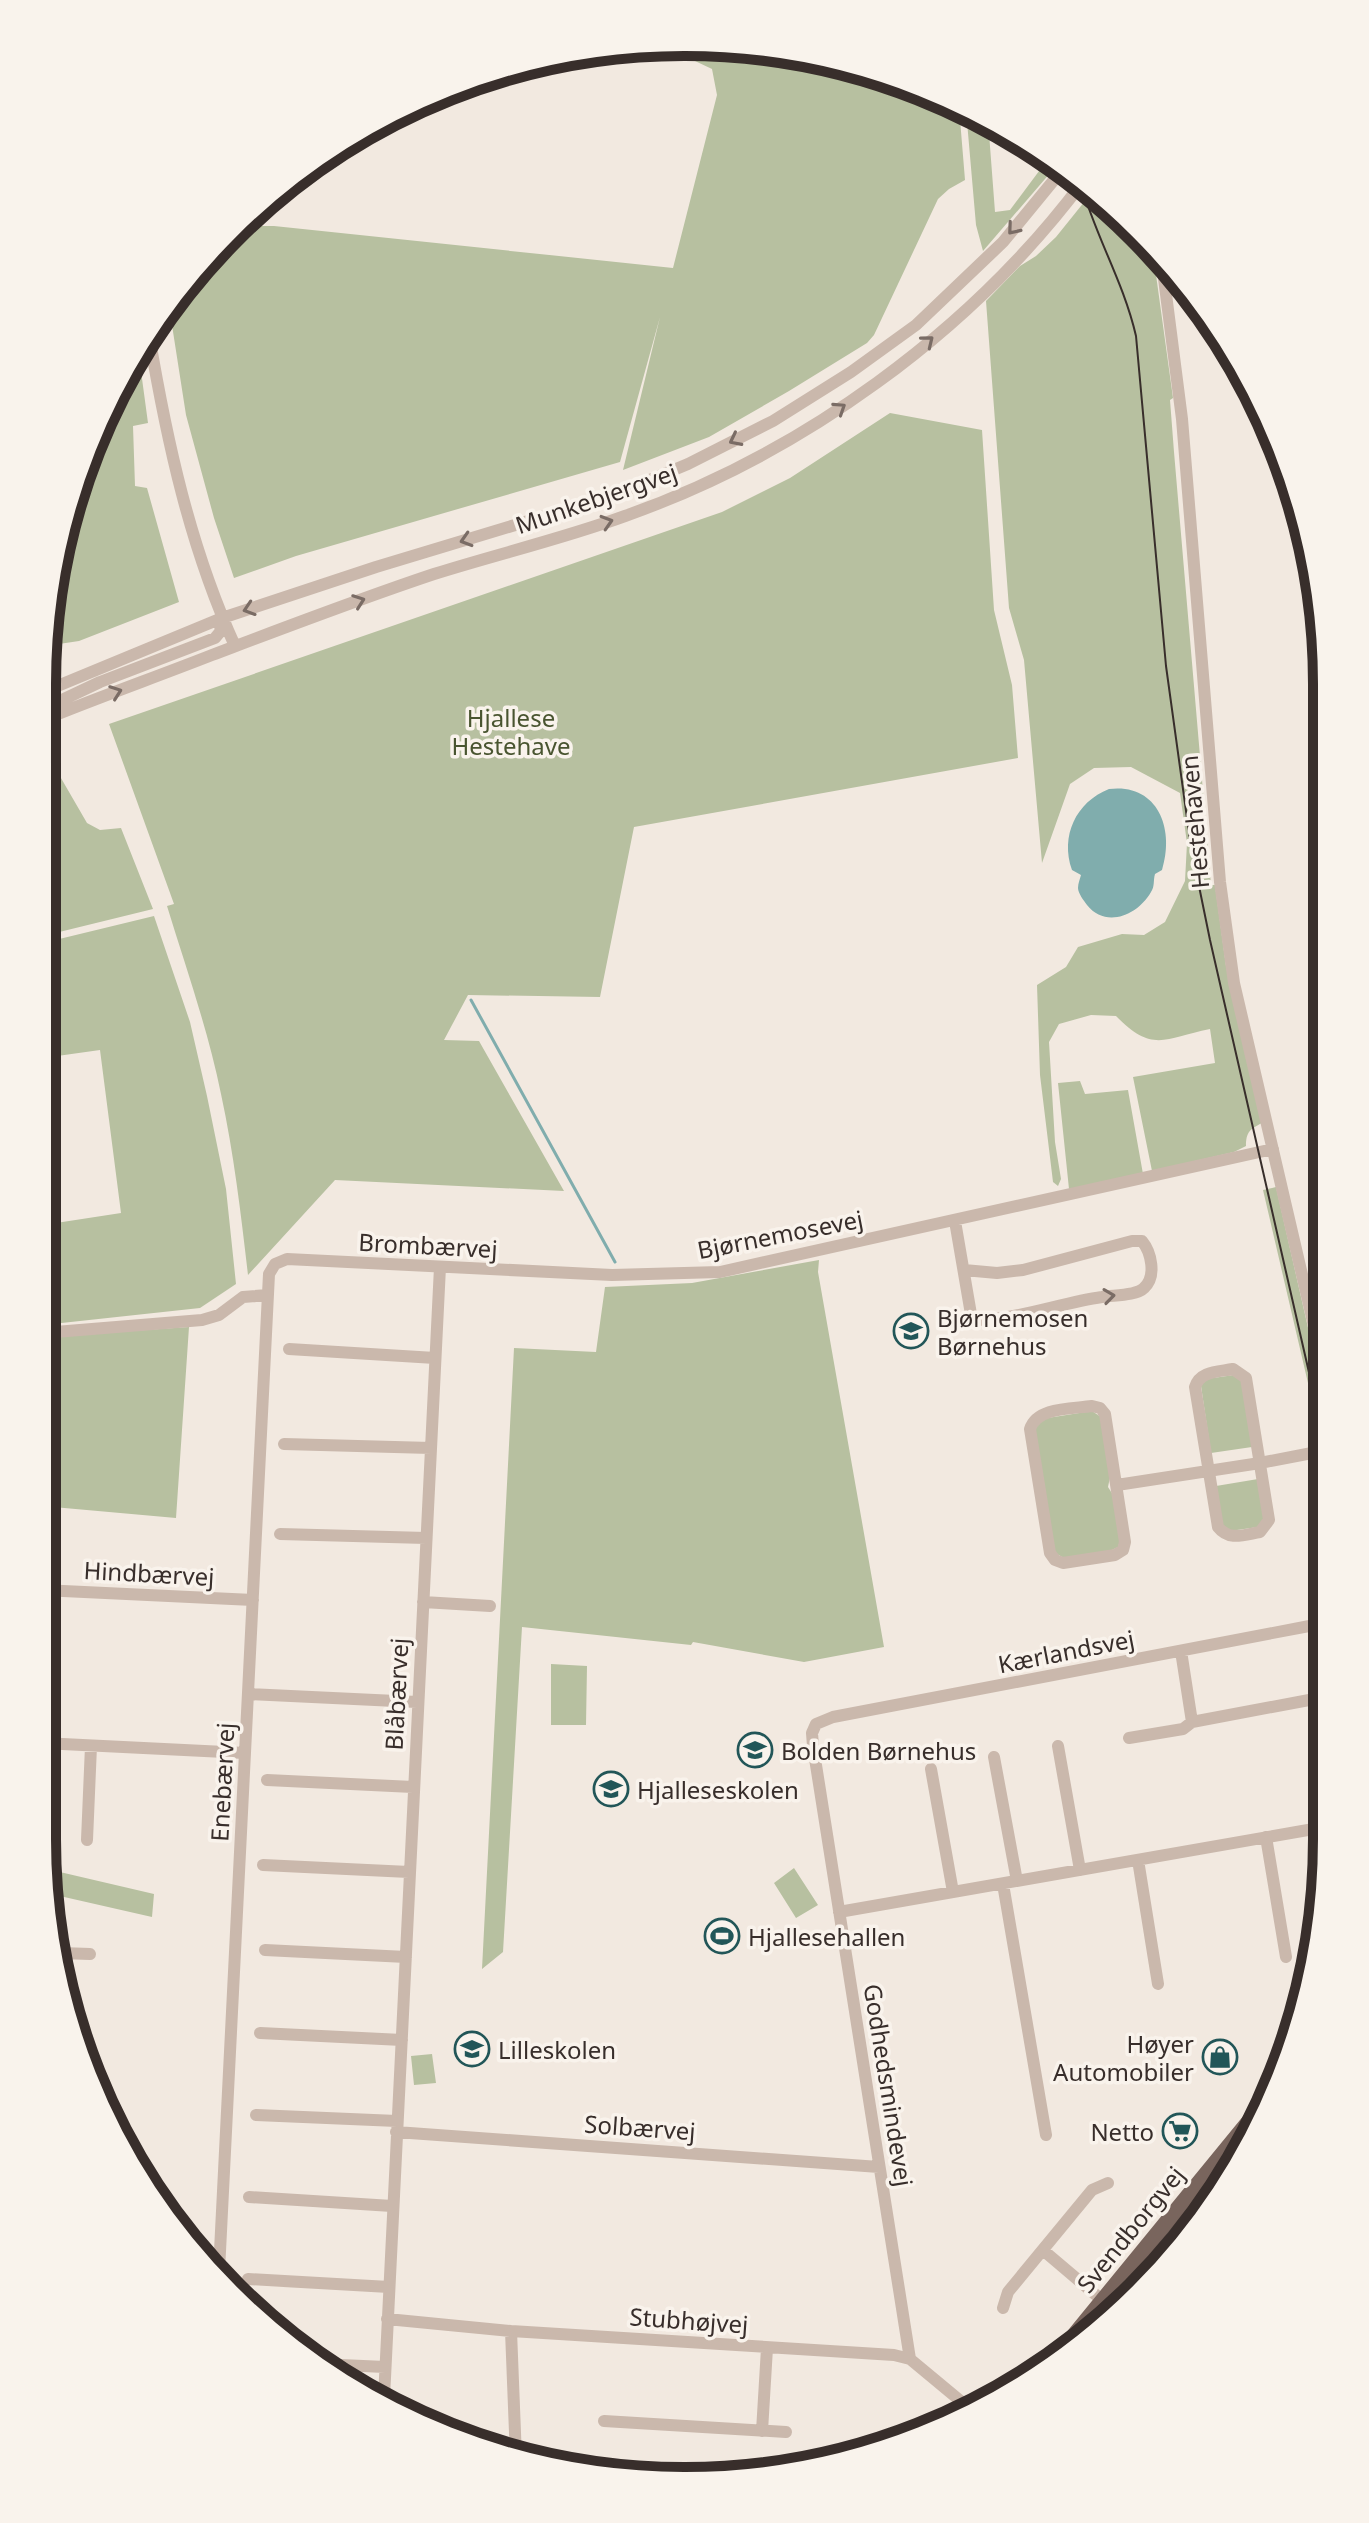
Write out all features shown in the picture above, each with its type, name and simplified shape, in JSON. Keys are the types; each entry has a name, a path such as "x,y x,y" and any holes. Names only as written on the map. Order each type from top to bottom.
{"main road":[{"name":"Svendborgvej","path":"1086,2322 1238,2135"}],"street":[{"name":"Munkebjergvej","path":"56,687 222,618 376,567 611,496 688,464 773,421 851,372 916,325 1003,242 1056,178"},
{"name":"Munkebjergvej","path":"56,715 434,574 625,516 721,476 785,444 867,390 958,317 999,279 1075,192"},
{"name":"Hestehaven","path":"1164,279 1182,419 1220,882 1234,983 1313,1322"},
{"path":"152,351 163,422 179,488 199,554 235,646"},
{"path":"56,703 100,682 215,638 220,632 222,618"},
{"name":"Bjørnemosevej","path":"612,1275 720,1272 1273,1149"},
{"path":"955,1221 972,1320 994,1321 1048,1307 1133,1293 1144,1288 1150,1278 1151,1256 1142,1241 1132,1241 1023,1270 997,1273 964,1270"},
{"name":"Brombærvej","path":"268,1295 269,1274 275,1264 287,1259 612,1275"},
{"name":"Blåbærvej","path":"384,2390 440,1267"},
{"path":"56,1332 202,1320 219,1315 243,1297 268,1295"},
{"name":"Enebærvej","path":"220,2261 268,1295"},
{"path":"289,1349 435,1358"},
{"path":"1233,1369 1246,1378 1260,1463 1269,1520 1260,1532 1231,1537 1224,1534 1218,1527 1195,1387 1198,1379 1205,1374 1233,1369"},
{"path":"1092,1406 1100,1408 1105,1414 1117,1485 1125,1542 1123,1550 1115,1555 1063,1563 1055,1560 1050,1553 1030,1429 1033,1420 1040,1414 1092,1406"},
{"path":"284,1444 431,1448"},
{"path":"1117,1485 1313,1453"},
{"path":"280,1534 426,1538"},
{"name":"Hindbærvej","path":"56,1591 253,1600"},
{"path":"423,1602 490,1606"},
{"name":"Kærlandsvej","path":"816,1724 833,1717 1313,1625"},
{"path":"1181,1651 1192,1722"},
{"path":"248,1694 417,1702"},
{"path":"1129,1738 1183,1729 1192,1722 1313,1699"},
{"name":"Godhedsmindevej","path":"816,1724 812,1733 813,1746 910,2359"},
{"path":"56,1744 245,1753"},
{"path":"87,1840 91,1746"},
{"path":"1058,1746 1080,1870"},
{"path":"994,1757 1046,2135"},
{"path":"931,1769 953,1892"},
{"name":"Blåbærvej","path":"267,1780 413,1787"},
{"path":"839,1912 1313,1829"},
{"path":"1266,1837 1286,1957"},
{"path":"1138,1860 1158,1984"},
{"path":"263,1865 409,1872"},
{"path":"265,1950 406,1957"},
{"path":"67,1953 90,1954"},
{"path":"260,2033 402,2040"},
{"path":"256,2115 397,2127"},
{"name":"Solbærvej","path":"397,2127 879,2167"},
{"path":"1003,2308 1008,2292 1092,2190 1108,2183"},
{"path":"249,2197 392,2206"},
{"path":"1044,2251 1103,2301"},
{"path":"248,2279 389,2287"},
{"name":"Stubhøjvej","path":"387,2319 511,2331 894,2355 910,2359"},
{"path":"511,2331 515,2444"},
{"path":"762,2431 767,2348"},
{"path":"910,2359 962,2402"},
{"path":"341,2365 385,2367"},
{"path":"604,2421 786,2432"}],"green space":[{"path":"696,56 726,57 807,68 887,89 960,120 965,180 938,199 874,335 867,343 709,437 623,470 660,317 620,462 296,556 234,578 186,415 171,322 212,270 255,226 673,268 717,95 712,69 695,61"},
{"path":"967,124 989,135 995,212 1010,210 1042,168 1050,173 983,251 976,225"},
{"path":"1085,201 1155,268 1173,398 1170,400 1174,452 1211,885 1215,885 1226,966 1262,1123 1250,1132 1246,1146 1234,1152 1152,1171 1133,1077 1215,1063 1210,1029 1160,1040 1140,1035 1116,1016 1091,1015 1059,1024 1049,1042 1055,1142 1061,1179 1058,1186 1053,1182 1040,1075 1037,985 1066,967 1078,947 1122,934 1144,935 1165,922 1185,881 1187,843 1180,793 1131,767 1094,768 1070,784 1042,863 1024,660 1009,608 986,301 1020,266 1056,237"},
{"path":"141,369 148,423 133,426 135,486 147,488 179,602 79,641 59,644 61,602 77,522 104,444"},
{"name":"Hjallese Hestehave","path":"890,413 982,430 994,610 1012,685 1018,758 634,827 600,997 468,995 444,1040 479,1041 564,1191 335,1180 248,1275 237,1184 216,1070 167,906 174,904 109,724 722,512 790,478"},
{"path":"56,769 87,823 100,830 121,828 153,909 56,933"},
{"path":"154,916 190,1022 226,1189 236,1284 200,1308 56,1324 56,1223 121,1213 100,1050 56,1056 56,940"},
{"path":"1080,1081 1085,1094 1128,1090 1143,1174 1069,1189 1058,1083"},
{"path":"1276,1187 1313,1350 1313,1405 1263,1190"},
{"path":"819,1260 818,1272 884,1647 804,1662 693,1642 691,1645 522,1627 503,1952 482,1969 514,1348 596,1352 605,1287 692,1283"},
{"path":"189,1327 176,1518 56,1507 56,1336"},
{"path":"1234,1375 1242,1381 1252,1447 1211,1453 1201,1386 1206,1379"},
{"path":"1092,1411 1101,1417 1110,1477 1108,1487 1113,1495 1120,1541 1118,1547 1112,1550 1064,1558 1055,1553 1035,1428 1041,1419"},
{"path":"1258,1479 1264,1518 1258,1527 1230,1531 1222,1525 1216,1486"},
{"path":"551,1664 587,1666 586,1725 551,1725"},
{"path":"794,1868 818,1905 796,1918 774,1883"},
{"path":"57,1871 154,1894 152,1917 59,1896"},
{"path":"432,2054 436,2083 414,2085 411,2056"}],"water":[{"path":"1109,789 1140,793 1151,801 1159,812 1166,839 1162,870 1155,874 1151,892 1130,913 1112,917 1095,912 1081,897 1078,888 1081,875 1072,870 1068,845 1080,811 1097,795"}],"waterway":[{"path":"471,1000 615,1262"}],"tram line":[{"path":"1087,202 1124,296 1136,336 1166,666 1191,847 1313,1390"}],"place":[{"name":"Bjørnemosen Børnehus","path":"911,1331"},
{"name":"Bolden Børnehus","path":"755,1750"},
{"name":"Hjalleseskolen","path":"611,1789"},
{"name":"Hjallesehallen","path":"722,1936"},
{"name":"Lilleskolen","path":"472,2049"},
{"name":"Høyer Automobiler","path":"1220,2057"},
{"name":"Netto","path":"1180,2131"}]}
